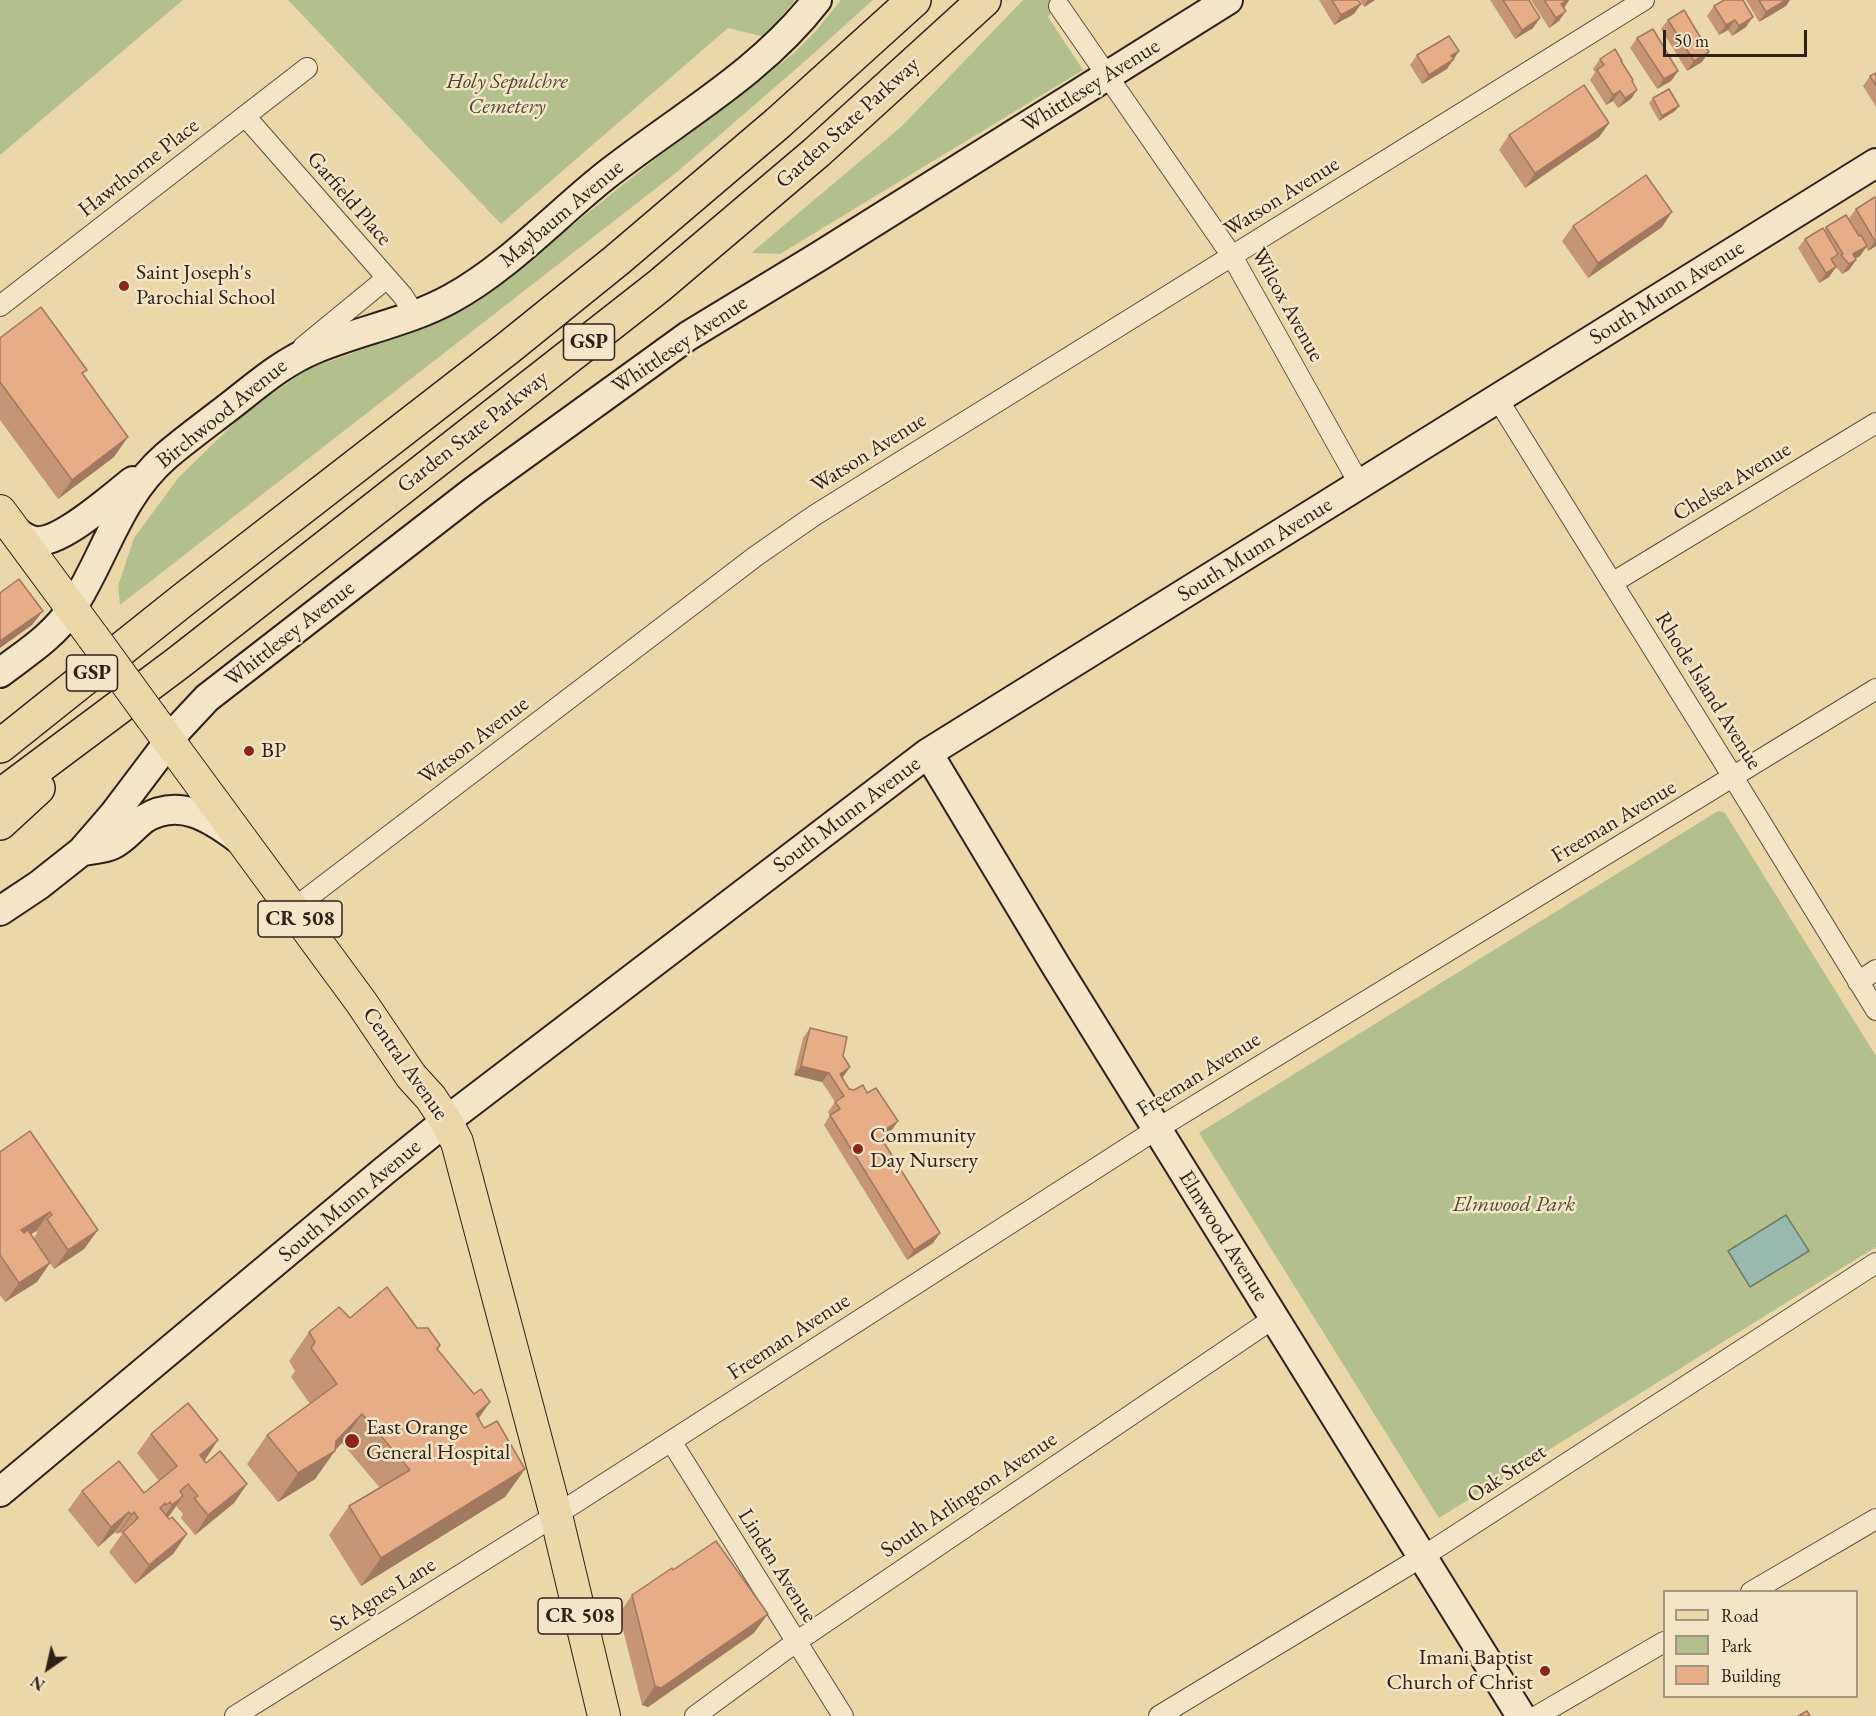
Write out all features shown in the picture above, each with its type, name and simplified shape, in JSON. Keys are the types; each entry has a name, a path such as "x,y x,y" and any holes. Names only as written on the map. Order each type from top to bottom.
{"highway":[{"name":"Garden State Parkway","path":"0,746 617,260 778,123 914,0"},
{"name":"Garden State Parkway","path":"0,796 178,663 512,403 668,278 801,166 984,0"},
{"path":"0,721 183,600"},
{"path":"0,823 178,663"}],"main road":[{"name":"Maybaum Avenue","path":"273,372 316,348 415,315 450,299 488,275 616,167 750,68 784,37 817,0"},
{"name":"Whittlesey Avenue","path":"0,911 39,885 82,851 114,814 160,730 188,716 213,694 476,490 705,324 811,262 1228,0"},
{"name":"South Munn Avenue","path":"0,1492 446,1121 928,753 1876,163"},
{"name":"Birchwood Avenue","path":"0,673 51,634 72,609 125,505 164,458 273,372"},
{"path":"7,520 24,537 34,541 53,538 71,528 164,458"},
{"name":"Central Avenue","path":"7,520 361,1002 411,1076 431,1098 457,1142 556,1515 604,1716"},
{"name":"Elmwood Avenue","path":"928,753 1056,966 1521,1716"},
{"path":"82,851 111,845 144,820 160,811 176,808 201,816 228,831 245,844"}],"street":[{"name":"Watson Avenue","path":"293,909 806,521 1644,0"},
{"name":"Wilcox Avenue","path":"1059,6 1232,256 1360,485"},
{"name":"Hawthorne Place","path":"0,306 307,68"},
{"name":"Garfield Place","path":"245,116 387,278 415,315"},
{"name":"Birchwood Avenue","path":"273,372 387,278"},
{"name":"Rhode Island Avenue","path":"1497,399 1876,1011"},
{"name":"Chelsea Avenue","path":"1612,583 1876,423"},
{"name":"Freeman Avenue","path":"556,1515 1157,1129 1876,689"},
{"path":"1858,982 1876,970"},
{"name":"Oak Street","path":"1159,1716 1422,1557 1876,1263"},
{"name":"South Arlington Avenue","path":"695,1716 796,1642 1274,1318"},
{"name":"Linden Avenue","path":"670,1441 843,1716"},
{"name":"St Agnes Lane","path":"236,1716 556,1515"},
{"path":"1754,1590 1876,1519"},
{"path":"1537,1716 1663,1643"}],"green space":[{"path":"0,0 183,0 0,155"},
{"name":"Holy Sepulchre Cemetery","path":"288,0 795,0 765,37 728,28 501,224"},
{"path":"841,0 873,0 677,172 120,605 118,586 134,538 179,477 247,411 308,369 440,322 477,302 660,155 793,54 815,32"},
{"path":"1023,0 1060,0 1048,17 1083,70 780,254 751,253 902,126"},
{"name":"Elmwood Park","path":"1718,811 1725,813 1876,1056 1876,1247 1439,1518 1199,1133"}],"water":[{"path":"1786,1215 1809,1251 1750,1287 1728,1251"}],"building":[{"path":"1332,0 1358,0 1361,4 1341,15"},
{"path":"1503,0 1529,0 1540,18 1522,30"},
{"path":"1544,0 1568,0 1561,4 1566,11 1556,18"},
{"path":"1724,0 1743,0 1753,17 1739,26 1735,20 1726,25 1714,6"},
{"path":"1759,0 1786,0 1766,12"},
{"path":"1684,10 1709,52 1694,61 1668,20"},
{"path":"1653,29 1678,71 1664,79 1637,38"},
{"path":"1449,36 1459,51 1451,56 1454,59 1429,75 1417,55"},
{"path":"1615,49 1637,90 1625,98 1620,91 1613,95 1597,70 1604,65 1600,59"},
{"path":"1876,73 1876,86 1870,76"},
{"path":"1584,85 1609,123 1535,173 1509,135"},
{"path":"1669,89 1679,106 1662,116 1653,98"},
{"path":"1646,175 1672,212 1598,263 1573,226"},
{"path":"1875,197 1876,199 1876,241 1856,209"},
{"path":"1846,215 1867,246 1853,254 1856,260 1849,264 1841,255 1843,254 1826,227"},
{"path":"1823,228 1838,254 1831,259 1836,267 1826,273 1805,239"},
{"path":"41,307 87,370 82,373 128,437 72,480 0,382 0,338"},
{"path":"19,579 43,611 0,641 0,593"},
{"name":"Community Day Nursery","path":"810,1028 847,1037 843,1056 850,1067 840,1074 849,1089 854,1090 863,1085 867,1093 876,1088 898,1121 883,1131 887,1137 883,1141 940,1233 914,1250 830,1115 840,1109 835,1102 844,1096 829,1073 801,1066"},
{"path":"30,1131 98,1230 68,1250 47,1219 52,1215 50,1212 21,1230 24,1233 28,1230 50,1263 19,1283 0,1255 0,1152"},
{"path":"387,1287 417,1328 428,1328 440,1345 437,1349 474,1394 481,1389 490,1402 476,1414 484,1428 497,1421 525,1469 381,1558 349,1506 410,1470 362,1414 336,1441 335,1451 298,1473 267,1435 337,1384 311,1348 315,1342 309,1332 339,1307 350,1318"},
{"path":"188,1403 218,1440 200,1455 206,1463 220,1451 247,1484 208,1515 194,1498 198,1496 188,1484 180,1491 183,1496 172,1505 170,1502 166,1505 165,1503 160,1508 169,1519 172,1517 187,1534 149,1565 123,1532 138,1518 134,1512 131,1515 129,1512 111,1527 82,1491 119,1461 144,1493 177,1466 151,1434"},
{"path":"716,1541 768,1614 661,1688 655,1686 632,1595"},
{"path":"1807,1711 1810,1716 1798,1716"}],"place":[{"name":"Saint Joseph's Parochial School","path":"124,286"},
{"name":"BP","path":"249,751"},
{"name":"Community Day Nursery","path":"858,1149"},
{"name":"East Orange General Hospital","path":"352,1441"},
{"name":"Imani Baptist Church of Christ","path":"1545,1671"}]}
